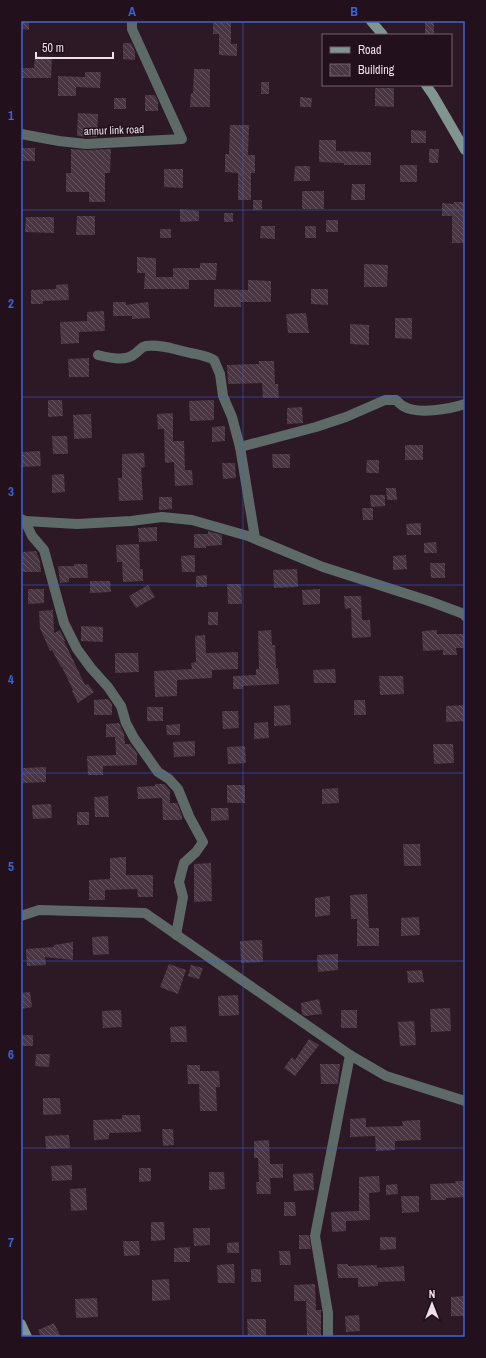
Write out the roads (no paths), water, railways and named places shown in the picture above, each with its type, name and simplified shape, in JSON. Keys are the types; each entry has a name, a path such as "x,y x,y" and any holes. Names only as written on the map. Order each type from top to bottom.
{"main road":[{"path":"371,21 382,34"},
{"path":"427,86 465,150"},
{"path":"21,1324 27,1337"}],"street":[{"name":"annur link road","path":"21,134 86,144 182,139 132,29 132,21"},
{"path":"98,355 114,359 127,357 136,353 140,348 145,346 167,346 206,356 214,360 220,374 222,396 232,417 240,447 255,538"},
{"path":"240,447 316,427 346,417 385,400 396,400 404,407 424,410 454,408 465,404"},
{"path":"23,520 77,524 131,521 162,517 192,520 255,538 323,567 429,600 464,614 465,616"},
{"path":"23,520 32,536 44,550 64,623 77,649 108,687 121,706 126,723 134,738 158,772 169,779 178,789 189,816 203,842 196,852 184,863 180,875 178,882 183,897 176,935"},
{"path":"21,916 39,910 145,913 350,1055 386,1076 465,1101"},
{"path":"328,1337 328,1313 315,1236 350,1055"}]}
